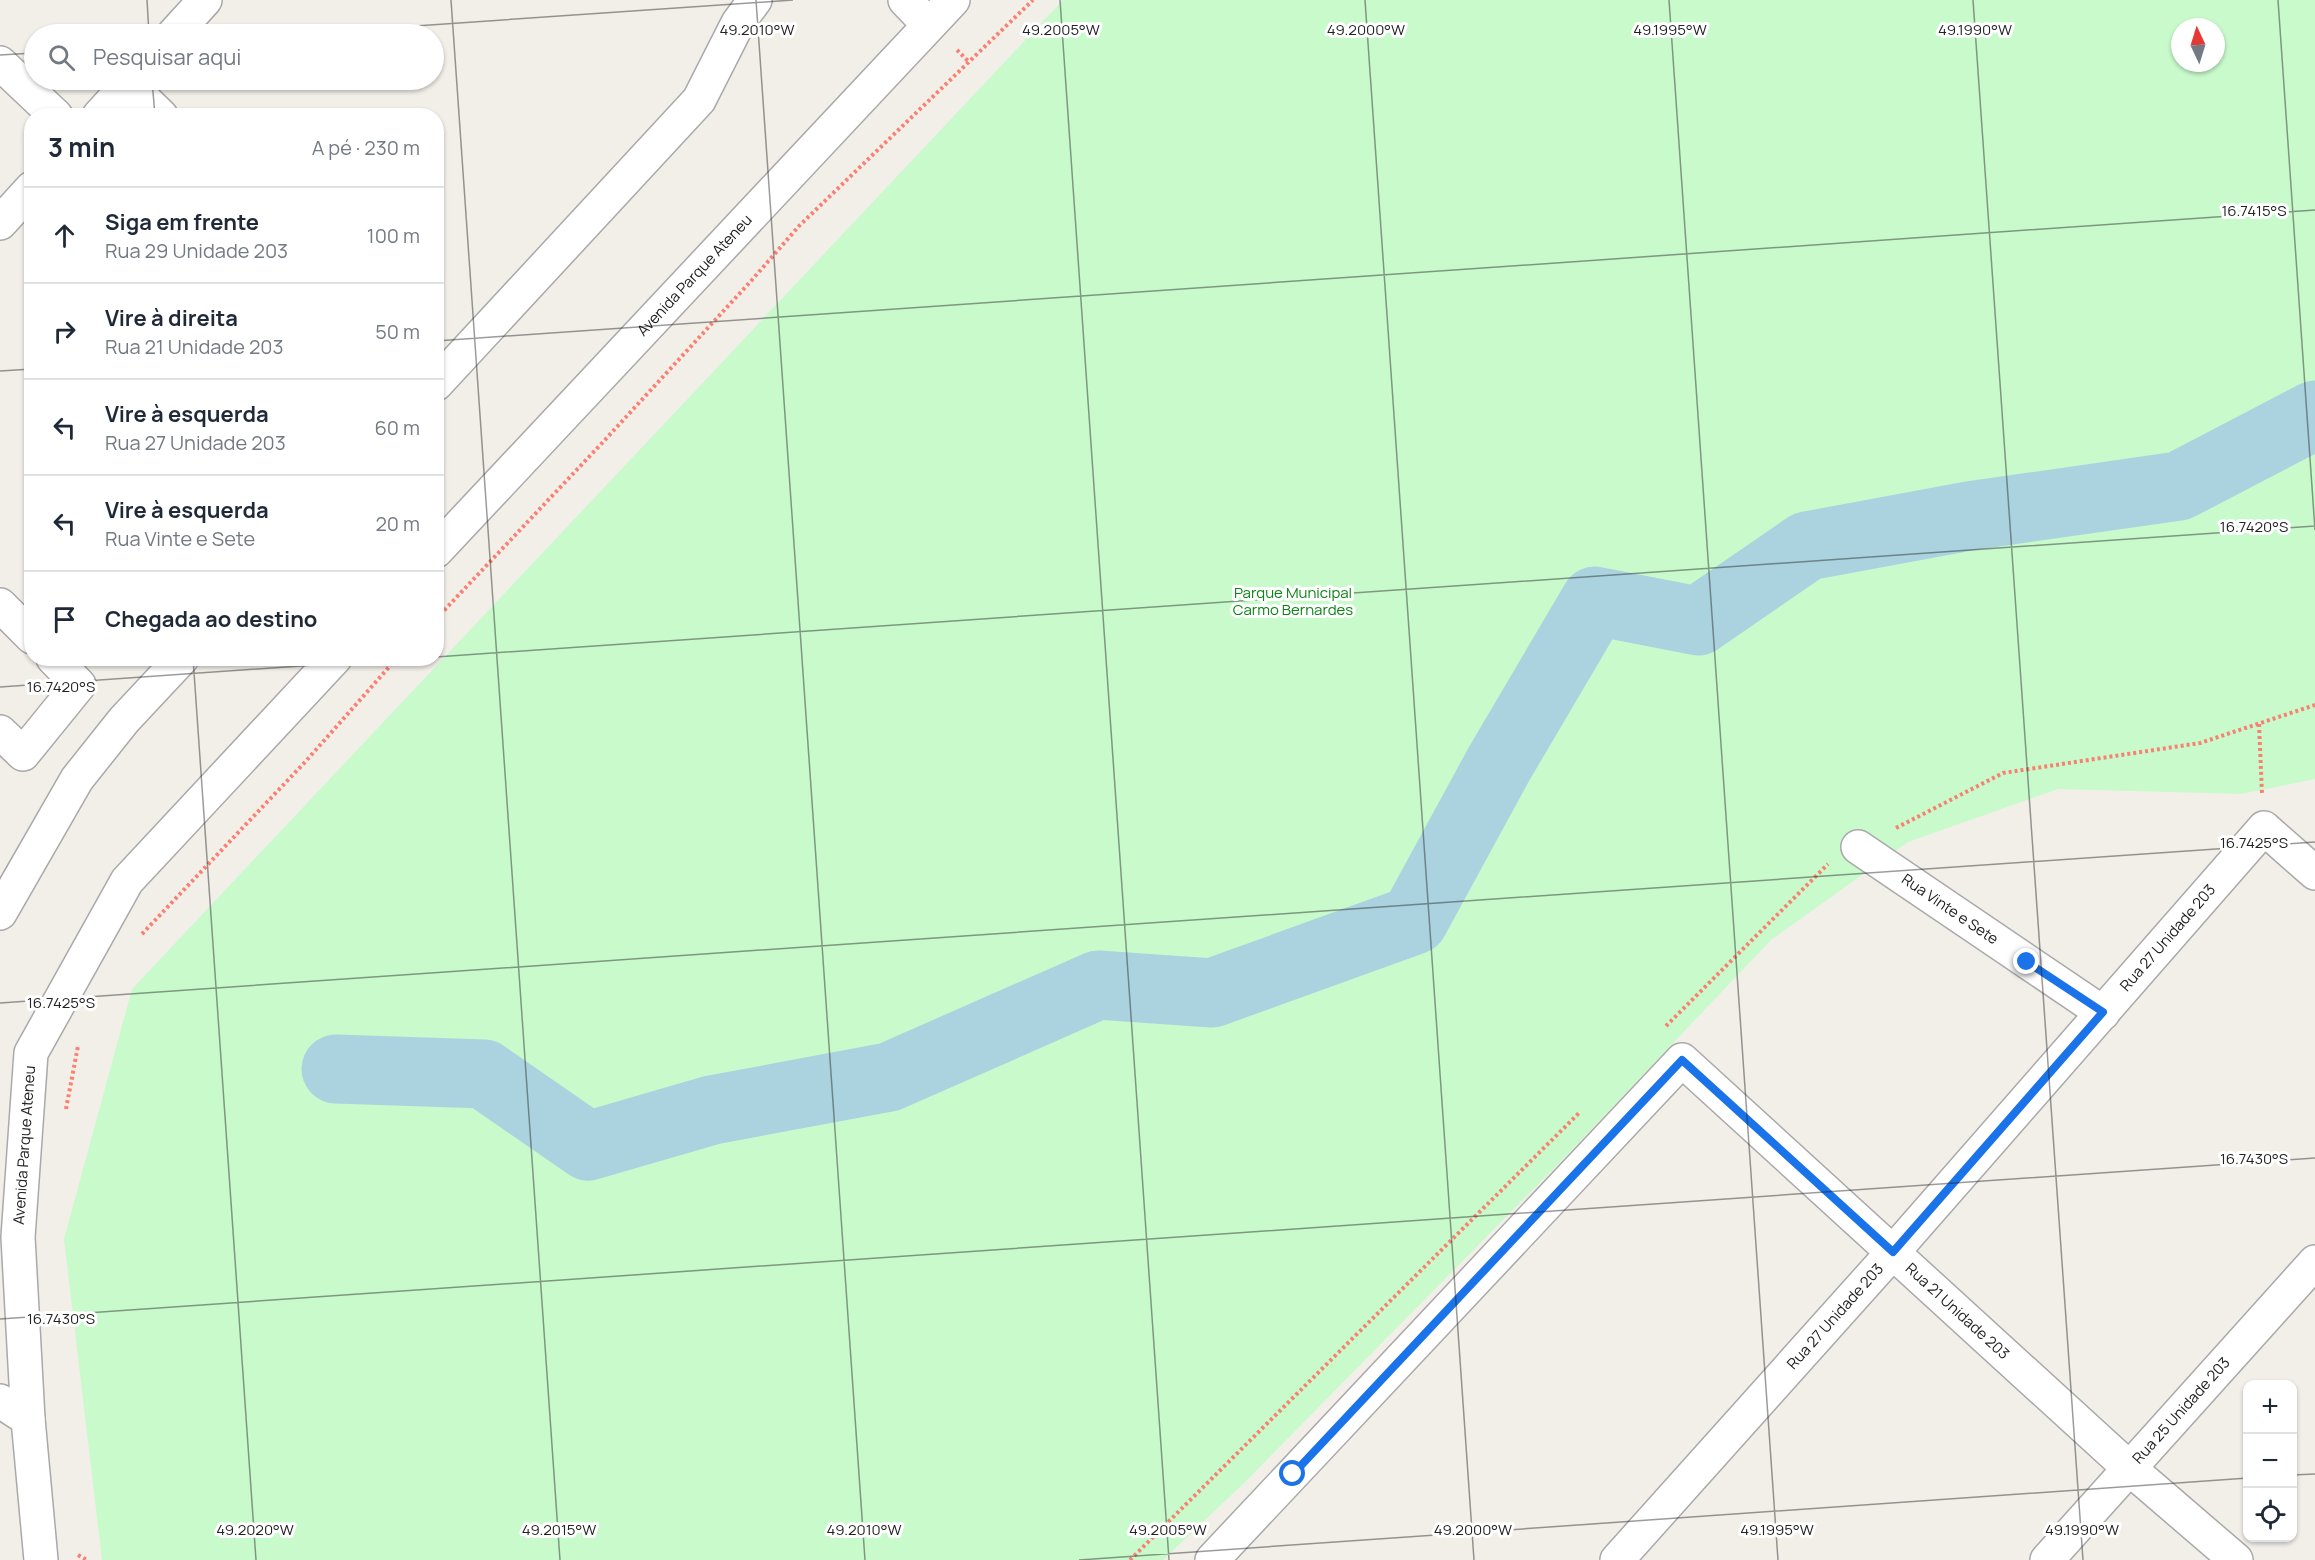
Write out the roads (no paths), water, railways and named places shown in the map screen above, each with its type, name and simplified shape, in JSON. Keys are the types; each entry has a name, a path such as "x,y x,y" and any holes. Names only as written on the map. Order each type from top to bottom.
{"street":[{"path":"183,24 205,0"},
{"path":"444,372 699,100 738,23 755,0"},
{"path":"905,0 929,25"},
{"name":"Avenida Parque Ateneu","path":"444,541 953,0"},
{"path":"0,63 24,86"},
{"path":"29,90 48,108"},
{"path":"106,108 123,90"},
{"path":"137,90 154,108"},
{"path":"0,223 24,197"},
{"path":"0,605 24,629"},
{"path":"0,732 23,754 79,685 61,666"},
{"path":"0,913 77,779 124,720 175,666"},
{"name":"Avenida Parque Ateneu","path":"41,1560 28,1419 18,1237 32,1053 127,881 328,666"},
{"name":"Rua 27 Unidade 203","path":"1617,1560 1893,1252 2264,828 2315,873"},
{"name":"Rua Vinte e Sete","path":"1858,847 2103,1012"},
{"name":"Rua 21 Unidade 203","path":"1212,1560 1682,1060 2129,1468 2236,1560"},
{"name":"Rua 25 Unidade 203","path":"2047,1560 2315,1262"},
{"path":"0,1401 28,1419"}],"waterway":[{"path":"336,1069 484,1074 588,1146 712,1110 889,1077 1098,985 1212,993 1414,920 1499,764 1595,601 1698,621 1807,546 1969,516 2179,486 2315,415"}],"park label":[{"name":"Parque Municipal Carmo Bernardes","path":"1293,602"}]}
